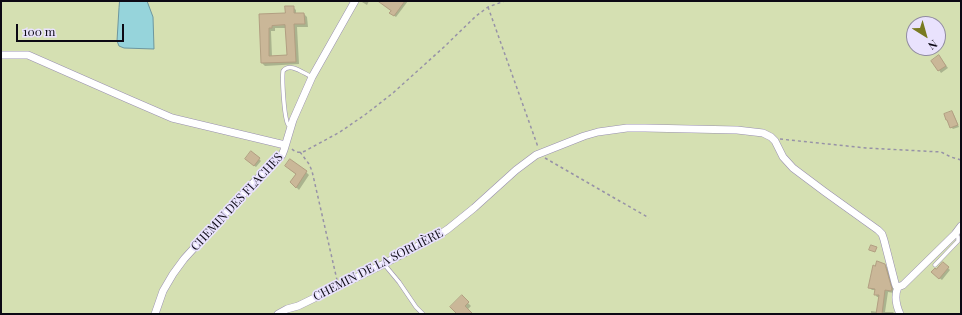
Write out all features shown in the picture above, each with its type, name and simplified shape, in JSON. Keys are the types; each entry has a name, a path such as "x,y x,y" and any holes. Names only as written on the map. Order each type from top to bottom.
{"street":[{"name":"CHEMIN DES FLACHES","path":"155,314 163,291 184,259 254,182 282,155 291,126 312,77 355,1"},
{"path":"1,55 28,55 172,118 286,146"},
{"name":"CHEMIN DE LA SORLIÈRE","path":"278,314 287,309 298,306 426,242 448,229 529,160 540,153 584,136 598,132 628,128 737,130 763,134 771,137 775,141"},
{"path":"775,141 783,157 793,168 882,234 895,283 898,287"},
{"path":"900,314 896,304 896,293 898,287 903,285 955,234 961,226"},
{"path":"298,306 302,314"}],"lane":[{"path":"291,126 287,122 285,112 282,71 291,67 312,77"},
{"path":"935,265 958,241 958,237 955,234"},
{"path":"384,264 399,282 416,307 423,314"}],"path":[{"path":"286,146 295,152 300,152 311,148 340,132 366,114 398,88 476,16 488,7 505,1"},
{"path":"488,7 540,153 546,159 649,218"},
{"path":"775,141 783,138 866,148 941,152 961,160"},
{"path":"300,152 309,164 312,171 337,278 340,285"}],"shaded area":[{"path":"1,1 961,1 961,314 1,314"},
{"path":"120,1 147,1 153,17 154,49 124,48 119,46 117,41"}],"building":[{"path":"378,1 405,1 394,16 389,13 391,11"},
{"path":"285,6 294,6 294,13 304,13 305,24 294,24 296,62 261,63 259,14 285,13","holes":["285,25 287,55 269,56 269,28 272,28 272,26"]},
{"path":"940,56 946,66 938,71 931,61"},
{"path":"952,111 958,125 950,128 944,114"},
{"path":"251,151 260,158 254,166 245,159"},
{"path":"290,159 307,171 296,188 290,182 296,174 285,166"},
{"path":"871,245 877,247 875,252 869,250"},
{"path":"877,261 885,264 892,289 891,291 885,290 882,314 876,314 879,295 874,295 875,289 868,288 873,265 875,266"},
{"path":"943,262 949,267 939,279 931,272"},
{"path":"462,295 469,302 465,306 473,314 457,314 450,307"}]}
